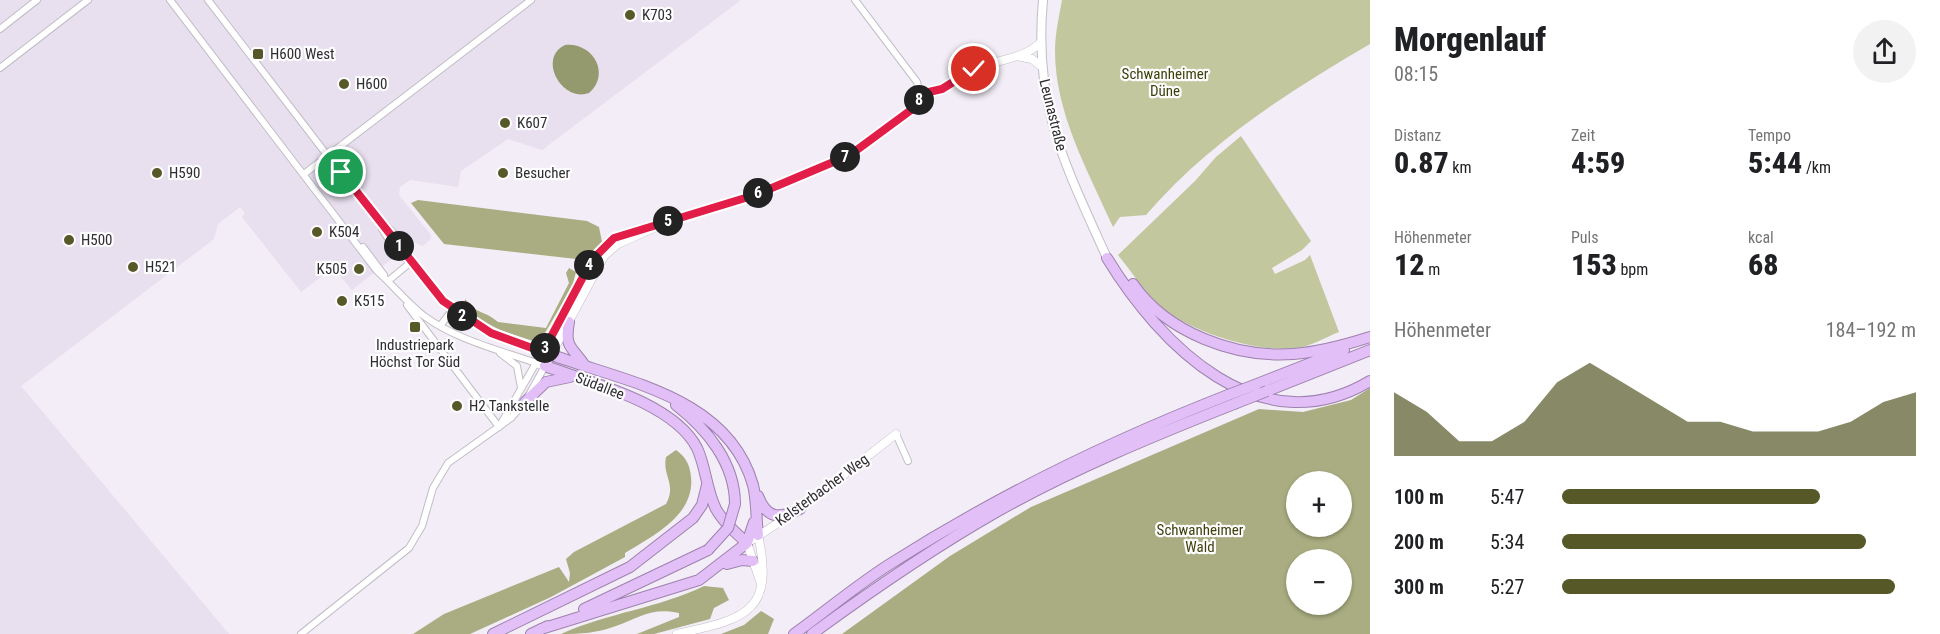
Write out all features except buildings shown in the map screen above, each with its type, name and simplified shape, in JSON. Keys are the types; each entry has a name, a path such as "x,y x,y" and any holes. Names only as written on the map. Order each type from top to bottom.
{"highway":[{"path":"1109,255 1140,295 1154,307 1182,328 1214,342 1247,351 1294,354 1319,351 1370,338"},
{"path":"1109,255 1138,304 1169,339 1197,363 1238,389 1267,398 1310,401 1339,395 1370,381"},
{"path":"570,322 570,349 585,366"},
{"path":"813,633 901,571 999,511 1231,400 1257,384 1370,338"},
{"path":"794,634 888,565 996,500 1084,456 1231,400 1267,391 1370,350"},
{"name":"Südallee","path":"547,354 656,391"},
{"name":"Südallee","path":"541,365 641,403 672,419 697,448 716,508 747,543"},
{"path":"525,402 549,380 574,376"},
{"path":"656,391 695,410 724,432 735,447 762,506 769,513 783,515 800,509"},
{"path":"531,634 708,550 728,528 735,504 729,473 715,446 693,420 656,391"},
{"path":"493,634 630,567 693,518 702,505 707,481"},
{"path":"753,485 755,518 759,535"},
{"path":"542,629 687,586 721,566 747,543 755,518"},
{"path":"724,519 738,527 747,527 755,518"},
{"path":"721,566 742,560 753,561"}],"main road":[{"name":"Leunastraße","path":"1044,0 1040,43 1041,66 1050,119 1092,224 1109,255"}],"street":[{"path":"0,29 37,0"},
{"path":"0,68 88,0"},
{"name":"Südallee","path":"170,0 398,292 427,334 499,427"},
{"name":"Südallee","path":"208,0 411,262 453,309 491,333 547,354"},
{"path":"304,174 531,0"},
{"path":"301,634 409,548 422,526 433,488 448,463 499,427 525,402 588,265 600,249 619,235 755,195 850,155 911,110 920,94 917,82 855,0"},
{"path":"920,94 942,89 983,66 1019,57 1040,43"},
{"path":"1019,57 1032,59 1041,66"},
{"path":"547,354 570,322 595,269 604,256 618,244 667,222"},
{"path":"388,280 411,262"},
{"name":"Südallee","path":"398,292 440,326 541,365"},
{"path":"440,326 453,309"},
{"path":"491,333 487,345 518,366 521,391"},
{"path":"499,427 521,391 541,365"},
{"path":"896,434 908,461"},
{"name":"Kelsterbacher Weg","path":"747,543 800,509 896,434"},
{"path":"677,634 740,617 754,604 761,584 763,565 759,535"},
{"path":"747,543 761,584"}],"shaded area":[{"path":"0,0 741,0 542,150 508,139 461,171 458,187 410,180 400,187 399,195 431,235 430,240 422,246 414,242 352,290 333,268 301,292 242,217 245,213 240,207 218,224 214,239 21,386 229,634 0,634"},
{"path":"565,45 575,45 584,49 596,61 598,77 589,93 570,92 556,78 553,59 557,51"}],"green space":[{"name":"Schwanheimer Düne","path":"1062,0 1370,0 1370,44 1280,100 1223,141 1196,164 1146,215 1120,217 1113,227 1075,141 1061,97 1056,74 1055,51"},
{"path":"1241,136 1311,241 1302,250 1272,268 1275,274 1305,260 1310,255 1339,332 1307,346 1280,349 1243,344 1187,324 1159,305 1118,255 1195,181 1216,157"},
{"path":"418,200 587,221 599,227 602,242 585,260 444,244 411,203"},
{"path":"569,268 576,272 572,287 539,343 500,330 464,311 465,299 473,308 498,322 546,328 569,283 566,273"},
{"name":"Schwanheimer Wald","path":"1370,388 1370,634 842,634 950,556 1031,507 1259,409 1303,412 1351,400"},
{"path":"676,450 685,458 691,477 686,503 670,523 625,553 625,557 551,597 470,634 413,634 444,614 559,567 569,582 570,573 566,559 574,552 666,504 670,485 665,464 666,457"},
{"path":"704,586 723,588 729,600 714,608 710,619 654,634 637,634 679,617 679,613 662,611 602,630 561,634 596,621 687,594"},
{"path":"761,611 774,619 768,634 721,634 744,625"}],"place":[{"name":"K703","path":"630,15"},
{"name":"H600 West","path":"258,54"},
{"name":"H600","path":"344,84"},
{"name":"K607","path":"505,123"},
{"name":"H590","path":"157,173"},
{"name":"Besucher","path":"503,173"},
{"name":"K504","path":"317,232"},
{"name":"H500","path":"69,240"},
{"name":"H521","path":"133,267"},
{"name":"K505","path":"359,269"},
{"name":"K515","path":"342,301"},
{"name":"Industriepark Höchst Tor Süd","path":"415,327"},
{"name":"H2 Tankstelle","path":"457,406"}],"route":[{"path":"341,172 443,301 472,323 491,333 543,352 588,265 595,254 614,238 634,230 755,195 850,155 864,147 916,106 920,94 942,89 974,69"}]}
